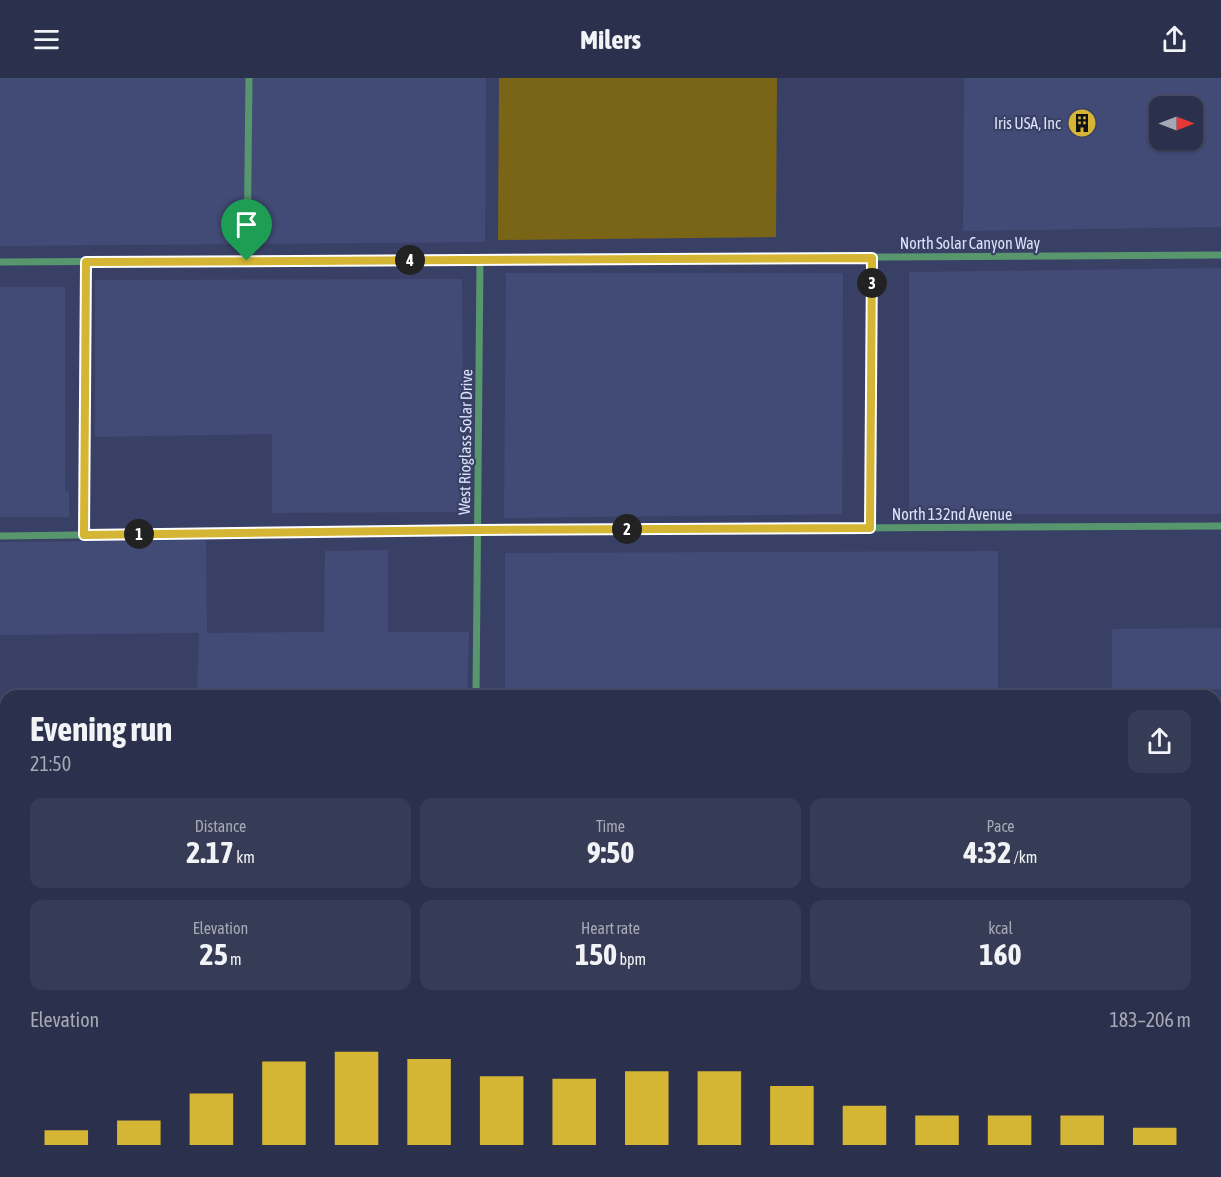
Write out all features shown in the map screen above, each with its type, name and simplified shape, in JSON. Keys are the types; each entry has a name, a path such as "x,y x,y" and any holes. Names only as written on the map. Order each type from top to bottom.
{"street":[{"path":"247,261 249,78"},
{"name":"North Solar Canyon Way","path":"0,262 1221,255"},
{"path":"870,528 872,258"},
{"name":"West Rioglass Solar Drive","path":"476,690 480,260"},
{"path":"84,535 86,262"},
{"name":"North 132nd Avenue","path":"0,536 477,530 1221,526"}],"shaded area":[{"path":"0,78 486,78 485,242 0,246"},
{"path":"499,78 777,78 776,237 498,240"},
{"path":"964,78 1221,78 1221,227 963,231"},
{"path":"1221,268 1221,514 909,514 909,272"},
{"path":"506,273 843,273 842,514 504,518"},
{"path":"462,279 464,488 459,488 460,512 272,513 272,434 95,437 95,280"},
{"path":"0,287 65,287 65,491 69,492 69,517 0,517"},
{"path":"206,540 207,633 324,632 325,551 388,550 388,632 469,632 467,690 197,690 199,633 0,635 0,542"},
{"path":"998,551 998,690 505,690 505,553"},
{"path":"1221,628 1221,689 1112,690 1112,629"}],"place":[{"name":"Iris USA, Inc","path":"1082,123"}],"route":[{"path":"872,258 870,528 84,535 86,262 247,261 872,258"}]}
